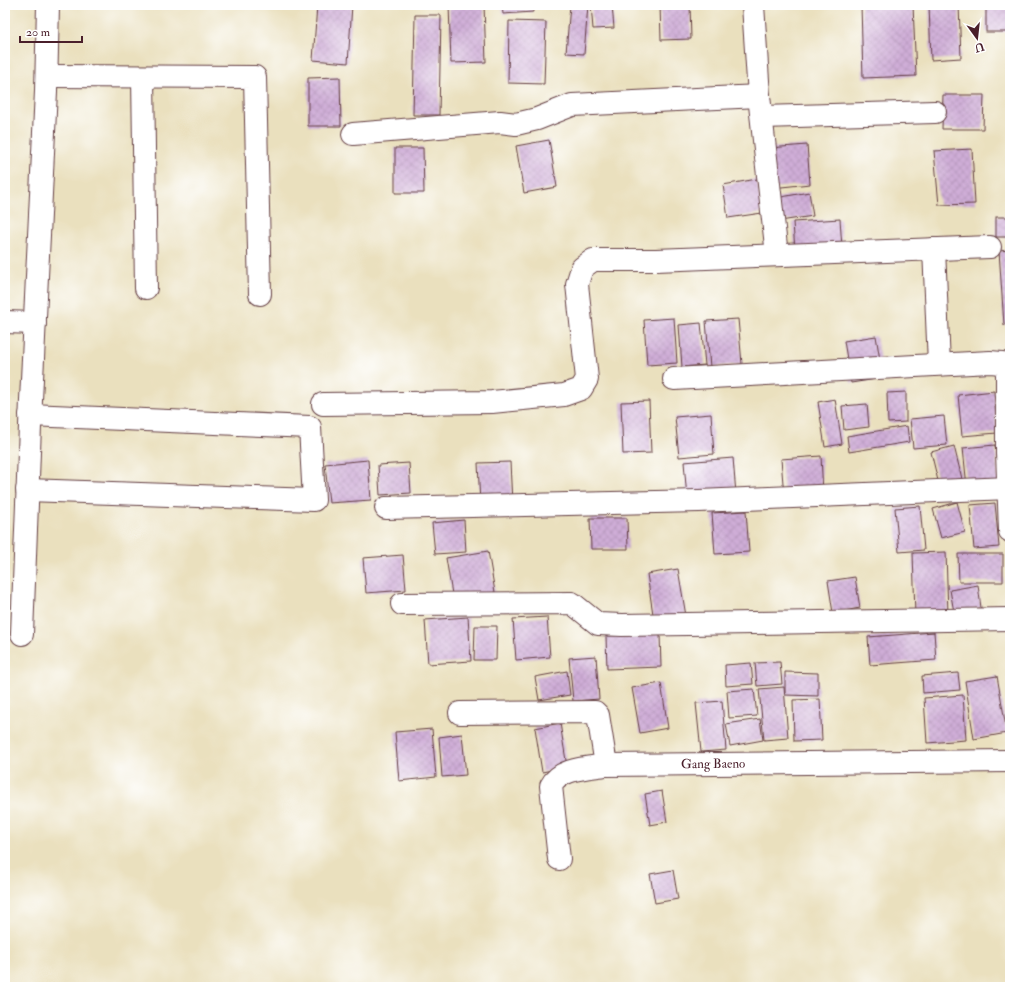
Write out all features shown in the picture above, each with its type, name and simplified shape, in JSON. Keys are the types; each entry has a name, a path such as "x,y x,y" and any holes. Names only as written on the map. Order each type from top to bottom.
{"street":[{"path":"22,634 30,415 47,76 48,5"},
{"path":"753,5 761,106 777,255"},
{"path":"47,76 255,78 260,294"},
{"path":"143,77 146,288"},
{"path":"353,134 500,122 516,124 537,119 572,105 761,106 935,112"},
{"path":"323,404 492,402 564,395 581,389 587,379 577,284 582,268 593,260 656,260 990,247"},
{"path":"934,249 939,364"},
{"path":"5,322 35,323"},
{"path":"674,379 939,364 1002,363 1007,372 1010,531"},
{"path":"27,490 314,500 310,427 30,415"},
{"path":"386,508 699,501 1009,488"},
{"path":"402,604 572,603 598,624 622,625 1010,619"},
{"path":"460,713 595,712 598,715 606,765"},
{"name":"Gang Baeno","path":"559,859 550,786 553,781 564,773 606,765 1010,761"}],"building":[{"path":"317,5 352,5 348,63 313,60"},
{"path":"449,5 484,5 486,62 451,63"},
{"path":"502,5 533,5 533,12 503,14"},
{"path":"570,5 588,5 584,54 566,53"},
{"path":"591,5 612,5 614,28 593,29"},
{"path":"660,5 690,5 691,39 661,40"},
{"path":"861,5 913,5 916,76 863,78"},
{"path":"929,5 959,5 961,58 931,60"},
{"path":"986,5 1010,5 1010,32 986,32"},
{"path":"415,15 441,15 439,115 413,115"},
{"path":"509,21 546,22 544,84 508,83"},
{"path":"340,77 341,126 308,126 308,78"},
{"path":"943,95 984,95 983,129 942,129"},
{"path":"549,140 557,187 524,193 516,146"},
{"path":"807,145 810,184 772,188 769,148"},
{"path":"395,148 423,148 424,193 395,193"},
{"path":"972,149 975,204 939,205 934,151"},
{"path":"757,179 762,213 728,218 723,185"},
{"path":"809,192 813,216 780,221 776,198"},
{"path":"996,217 1010,217 1010,237 996,237"},
{"path":"840,219 842,248 795,251 793,222"},
{"path":"1010,250 1010,324 1004,325 999,251"},
{"path":"674,318 677,363 647,365 644,320"},
{"path":"738,319 742,364 710,367 706,321"},
{"path":"701,323 705,365 682,367 679,325"},
{"path":"876,336 883,378 851,383 844,341"},
{"path":"994,391 997,433 962,436 958,395"},
{"path":"906,392 906,422 888,423 887,393"},
{"path":"835,399 842,444 825,447 818,402"},
{"path":"649,401 651,453 623,454 621,402"},
{"path":"867,404 869,427 844,430 842,406"},
{"path":"711,414 714,454 679,457 675,417"},
{"path":"944,416 947,445 913,448 910,419"},
{"path":"907,426 909,442 849,452 847,436"},
{"path":"995,445 999,484 967,487 963,448"},
{"path":"954,446 963,483 940,489 931,452"},
{"path":"821,456 823,493 784,496 781,459"},
{"path":"733,458 736,494 687,498 684,462"},
{"path":"368,460 371,500 329,503 325,464"},
{"path":"510,462 512,503 480,504 478,463"},
{"path":"409,463 411,493 380,495 378,465"},
{"path":"957,502 965,532 941,538 933,509"},
{"path":"995,503 999,547 974,549 970,505"},
{"path":"920,506 924,550 899,552 895,508"},
{"path":"746,511 749,552 715,554 712,513"},
{"path":"590,518 627,518 628,549 591,549"},
{"path":"464,520 466,552 435,554 432,523"},
{"path":"488,551 495,592 453,600 446,558"},
{"path":"946,552 948,614 915,615 913,553"},
{"path":"958,554 1003,554 1003,582 959,582"},
{"path":"403,555 406,590 366,593 363,558"},
{"path":"678,569 686,616 654,621 647,574"},
{"path":"855,577 860,608 833,613 828,581"},
{"path":"978,585 981,608 954,612 950,590"},
{"path":"468,617 471,661 428,664 425,620"},
{"path":"547,617 550,657 516,660 513,619"},
{"path":"475,626 497,626 496,660 474,660"},
{"path":"934,632 936,660 870,665 868,637"},
{"path":"660,634 661,667 607,669 606,636"},
{"path":"596,656 599,699 573,701 569,658"},
{"path":"780,662 782,684 757,686 755,663"},
{"path":"751,663 753,684 726,686 725,665"},
{"path":"567,671 570,695 539,700 535,677"},
{"path":"785,672 818,673 818,696 785,695"},
{"path":"958,673 960,690 923,693 922,676"},
{"path":"997,676 1007,733 974,739 965,681"},
{"path":"661,683 668,728 640,733 632,688"},
{"path":"784,687 788,738 764,740 759,689"},
{"path":"754,689 757,716 729,718 727,691"},
{"path":"963,695 966,740 927,743 924,698"},
{"path":"820,699 822,740 794,741 793,700"},
{"path":"722,701 726,750 701,752 696,703"},
{"path":"760,719 763,740 730,746 726,724"},
{"path":"560,723 567,767 542,772 535,728"},
{"path":"432,729 436,777 399,781 395,732"},
{"path":"462,734 466,775 442,777 439,737"},
{"path":"662,791 667,822 650,825 645,794"},
{"path":"673,870 678,899 655,903 650,874"}]}
